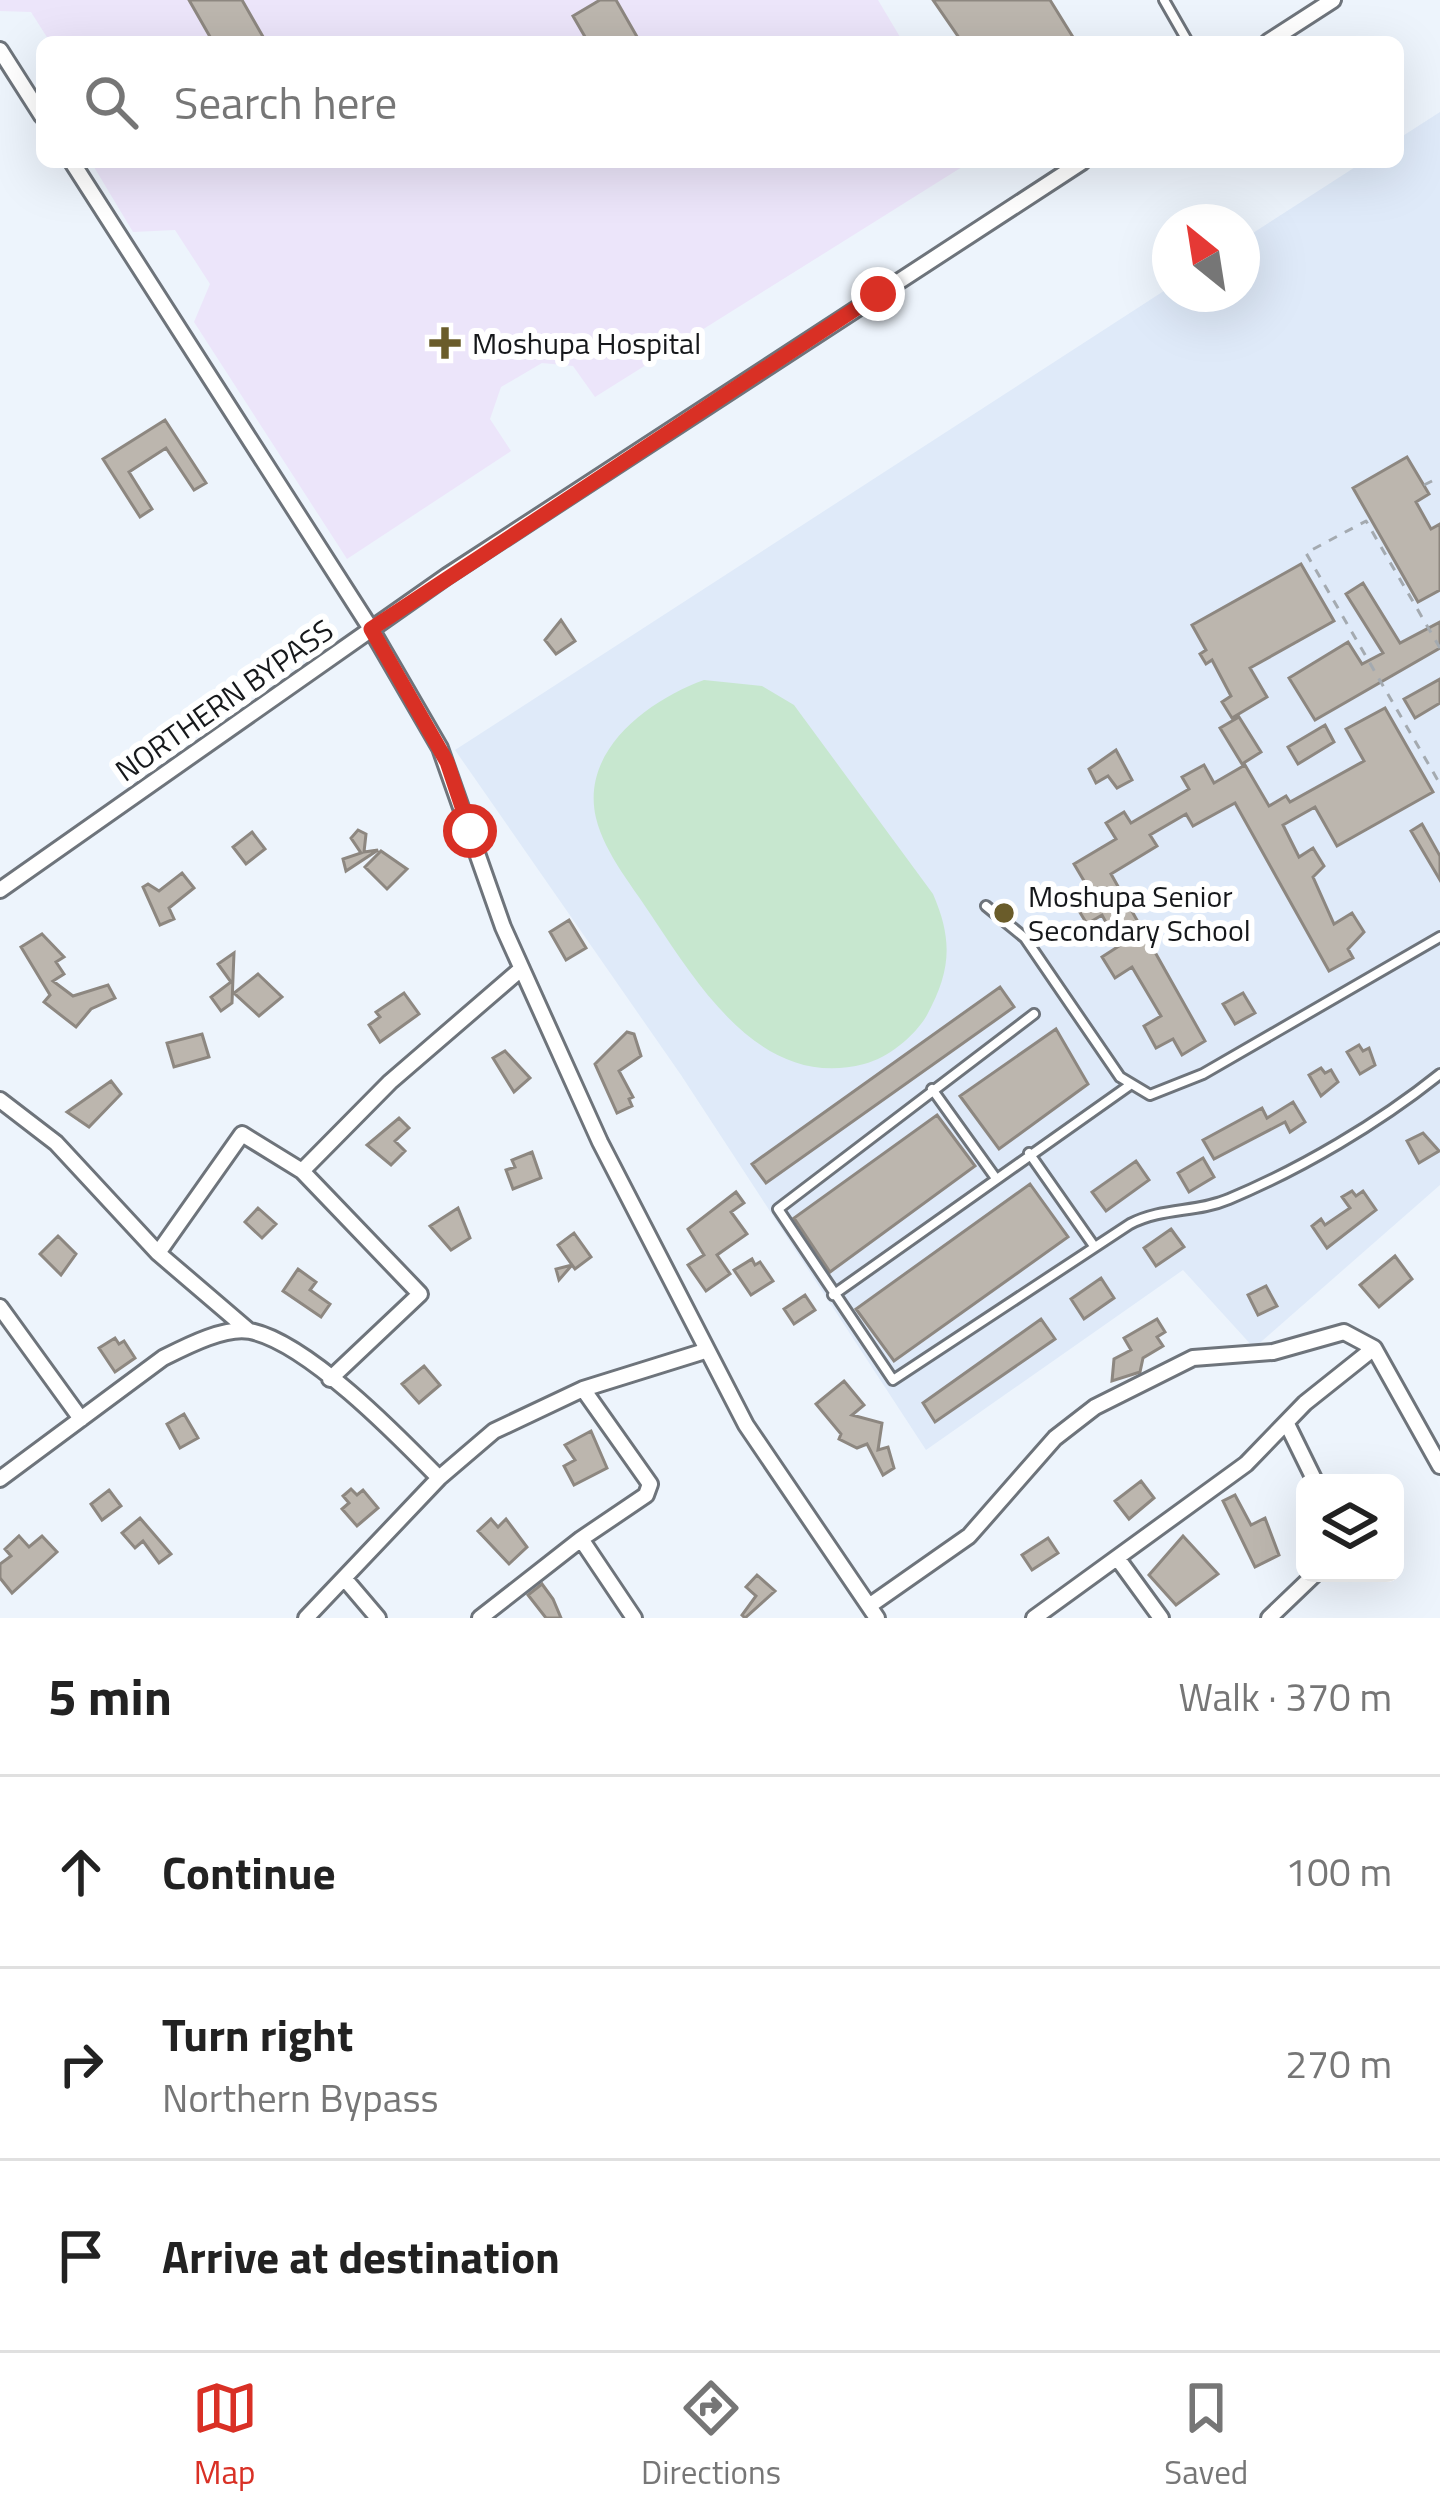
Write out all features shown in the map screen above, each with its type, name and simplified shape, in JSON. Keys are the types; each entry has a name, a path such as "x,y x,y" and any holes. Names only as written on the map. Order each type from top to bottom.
{"street":[{"path":"1277,36 1333,0"},
{"path":"3,61 36,108"},
{"path":"75,168 371,629 447,762 521,969 705,1351 754,1439 873,1612 969,1536 1055,1438 1095,1407 1193,1358 1273,1352 1333,1332 1373,1348 1440,1466"},
{"name":"NORTHERN BYPASS","path":"0,890 371,629 1073,168"},
{"path":"302,1171 390,1082 521,969"},
{"path":"0,1100 56,1144 158,1252 248,1330 370,1408 439,1478"},
{"path":"158,1252 242,1134 302,1171 421,1294 330,1379"},
{"path":"0,1307 81,1419"},
{"path":"0,1479 163,1358 191,1344 248,1330"},
{"path":"1034,1618 1246,1464 1373,1348"},
{"path":"306,1618 439,1478 494,1431 583,1389 705,1351"},
{"path":"488,1615 581,1539 650,1491 583,1389"},
{"path":"1287,1424 1312,1474"},
{"path":"581,1539 634,1618"},
{"path":"1118,1559 1161,1618"},
{"path":"344,1578 378,1618"},
{"path":"1269,1618 1307,1582"}],"lane":[{"path":"1164,0 1185,36"},
{"path":"986,906 1025,938 1130,1085 1150,1095 1203,1074 1440,937"},
{"path":"1034,1014 780,1205 778,1212 832,1295 896,1381 1094,1246 1154,1212 1227,1201 1354,1132 1440,1074"},
{"path":"832,1295 1130,1085"},
{"path":"932,1089 995,1177"},
{"path":"1030,1154 1094,1246"}],"path":[{"path":"1424,485 1438,478"},
{"path":"1440,648 1366,520 1306,553 1440,784"},
{"path":"1360,662 1367,658"}],"shaded area":[{"path":"0,0 878,0 899,36 46,36 31,12 0,11"},
{"name":"Moshupa Senior Secondary School","path":"1440,112 1440,1185 1254,1348 1183,1270 926,1450 681,1075 455,750 1152,299 1152,312 1260,312 1260,228 1354,168 1404,168 1404,135"},
{"name":"Moshupa Hospital","path":"95,168 960,168 595,397 573,366 542,363 501,387 490,419 511,451 347,559 194,322 210,284 175,230 133,232"}],"green space":[{"path":"704,680 762,686 794,705 933,894 946,941 941,984 915,1031 873,1061 829,1068 796,1063 740,1029 694,977 606,845 596,818 594,793 609,750 641,715"}],"building":[{"path":"189,0 242,0 263,36 210,36"},
{"path":"600,0 616,0 637,36 585,36 573,16"},
{"path":"933,0 1050,0 1072,36 958,36"},
{"path":"165,420 206,483 194,490 166,448 129,472 152,509 140,517 103,459"},
{"path":"1407,457 1429,494 1416,502 1431,529 1440,524 1440,590 1418,602 1353,488"},
{"path":"1301,564 1334,621 1250,668 1267,697 1232,718 1222,702 1231,696 1212,660 1206,664 1200,654 1206,650 1192,625"},
{"path":"1363,583 1400,643 1440,622 1440,648 1315,720 1289,678 1348,642 1362,664 1383,653 1346,594"},
{"path":"561,620 575,641 556,654 545,640"},
{"path":"1440,679 1440,703 1415,718 1404,699"},
{"path":"1385,708 1433,792 1337,846 1315,807 1283,825 1299,857 1313,848 1324,866 1313,877 1334,924 1352,913 1364,932 1348,949 1353,958 1329,971 1235,803 1193,826 1186,814 1150,835 1157,846 1111,874 1205,1041 1182,1055 1173,1039 1156,1048 1144,1026 1161,1016 1132,967 1115,978 1102,957 1119,946 1102,915 1087,924 1073,901 1090,891 1074,864 1116,839 1106,823 1124,812 1131,823 1189,789 1182,777 1204,765 1214,783 1245,765 1269,806 1286,796 1290,802 1364,761 1346,729"},
{"path":"1239,717 1261,752 1242,764 1220,728"},
{"path":"1325,725 1334,742 1298,764 1288,747"},
{"path":"1116,750 1132,780 1117,788 1108,776 1096,783 1089,769"},
{"path":"1422,824 1440,856 1440,880 1411,831"},
{"path":"358,830 366,834 364,852 378,850 346,871 343,859 361,853 351,838"},
{"path":"252,832 265,849 246,864 233,847"},
{"path":"381,851 407,869 387,889 365,867"},
{"path":"182,873 194,888 169,908 174,919 160,925 143,887 148,884 159,891"},
{"path":"569,920 586,948 566,960 550,932"},
{"path":"42,934 64,957 56,962 64,974 53,981 73,996 108,985 115,998 91,1009 76,1027 44,1002 50,995 21,947"},
{"path":"234,953 232,1003 221,1011 211,997 231,982 218,964"},
{"path":"258,974 282,997 259,1016 234,993"},
{"path":"1000,987 1014,1007 766,1183 752,1164"},
{"path":"404,993 419,1014 380,1042 369,1025 380,1017 376,1012"},
{"path":"1243,993 1255,1013 1235,1024 1223,1004"},
{"path":"1056,1029 1088,1084 999,1149 960,1096"},
{"path":"627,1032 634,1034 641,1056 619,1071 633,1097 629,1099 632,1106 617,1113 595,1064"},
{"path":"202,1034 209,1057 174,1067 167,1043"},
{"path":"1359,1045 1363,1051 1369,1048 1375,1065 1360,1074 1347,1052"},
{"path":"505,1051 530,1078 514,1092 493,1058"},
{"path":"1321,1068 1325,1073 1331,1070 1338,1082 1321,1096 1309,1075"},
{"path":"111,1081 121,1094 89,1127 67,1112"},
{"path":"1293,1102 1305,1122 1290,1132 1285,1122 1214,1159 1203,1140 1262,1108 1267,1118"},
{"path":"937,1115 975,1166 830,1272 794,1218"},
{"path":"399,1118 409,1128 395,1141 405,1151 391,1165 367,1145"},
{"path":"1423,1133 1439,1151 1419,1163 1407,1141"},
{"path":"532,1152 541,1178 513,1189 506,1170 515,1167 512,1160"},
{"path":"1203,1158 1214,1177 1189,1192 1178,1173"},
{"path":"1136,1161 1149,1180 1106,1211 1092,1192"},
{"path":"1030,1184 1068,1237 894,1361 856,1309"},
{"path":"1352,1191 1356,1196 1363,1191 1376,1210 1327,1248 1312,1226 1321,1219 1325,1225 1350,1208 1342,1197"},
{"path":"736,1192 744,1203 731,1212 747,1234 717,1255 730,1274 706,1291 688,1265 704,1255 688,1229"},
{"path":"258,1208 276,1224 262,1238 245,1222"},
{"path":"458,1208 470,1238 451,1250 430,1226"},
{"path":"1171,1229 1184,1247 1156,1266 1144,1248"},
{"path":"574,1233 591,1257 575,1269 558,1245"},
{"path":"58,1236 76,1254 61,1275 40,1254"},
{"path":"1395,1256 1412,1279 1379,1307 1360,1285"},
{"path":"752,1259 755,1265 760,1262 773,1281 751,1295 734,1270"},
{"path":"572,1265 559,1280 556,1269"},
{"path":"298,1269 316,1282 310,1290 330,1304 321,1317 283,1291"},
{"path":"1101,1278 1114,1298 1084,1319 1071,1299"},
{"path":"1266,1286 1277,1306 1258,1315 1248,1295"},
{"path":"805,1295 815,1310 794,1324 784,1309"},
{"path":"1041,1319 1055,1339 935,1422 923,1403"},
{"path":"1157,1319 1165,1332 1157,1337 1163,1346 1143,1358 1140,1372 1112,1381 1114,1359 1131,1350 1124,1338"},
{"path":"115,1338 119,1344 124,1341 135,1358 115,1372 99,1348"},
{"path":"424,1366 440,1385 419,1403 402,1384"},
{"path":"844,1381 864,1405 852,1415 882,1423 878,1450 888,1447 894,1468 883,1475 867,1444 857,1448 839,1439 841,1434 816,1404"},
{"path":"184,1414 198,1438 180,1448 167,1424"},
{"path":"591,1431 607,1468 574,1485 564,1466 575,1460 565,1445"},
{"path":"1141,1481 1154,1498 1129,1519 1115,1501"},
{"path":"351,1489 357,1495 363,1490 378,1508 357,1526 342,1509 349,1503 343,1496"},
{"path":"109,1490 121,1506 102,1520 91,1504"},
{"path":"1235,1495 1251,1525 1265,1518 1279,1555 1255,1567 1223,1501"},
{"path":"140,1518 171,1554 159,1563 143,1541 135,1548 122,1533"},
{"path":"491,1519 498,1527 506,1519 527,1547 509,1564 478,1531"},
{"path":"19,1536 29,1547 42,1536 57,1552 12,1593 0,1578 0,1564 11,1556 5,1549"},
{"path":"1183,1536 1218,1574 1176,1605 1149,1575"},
{"path":"1048,1538 1058,1553 1032,1570 1022,1555"},
{"path":"757,1575 775,1591 745,1618 742,1615 756,1596 746,1587"},
{"path":"542,1584 561,1618 546,1618 528,1595"}],"place":[{"name":"Moshupa Hospital","path":"445,343"},
{"name":"Moshupa Senior Secondary School","path":"1004,913"}],"route":[{"path":"470,831 447,762 371,629 878,294"}]}
